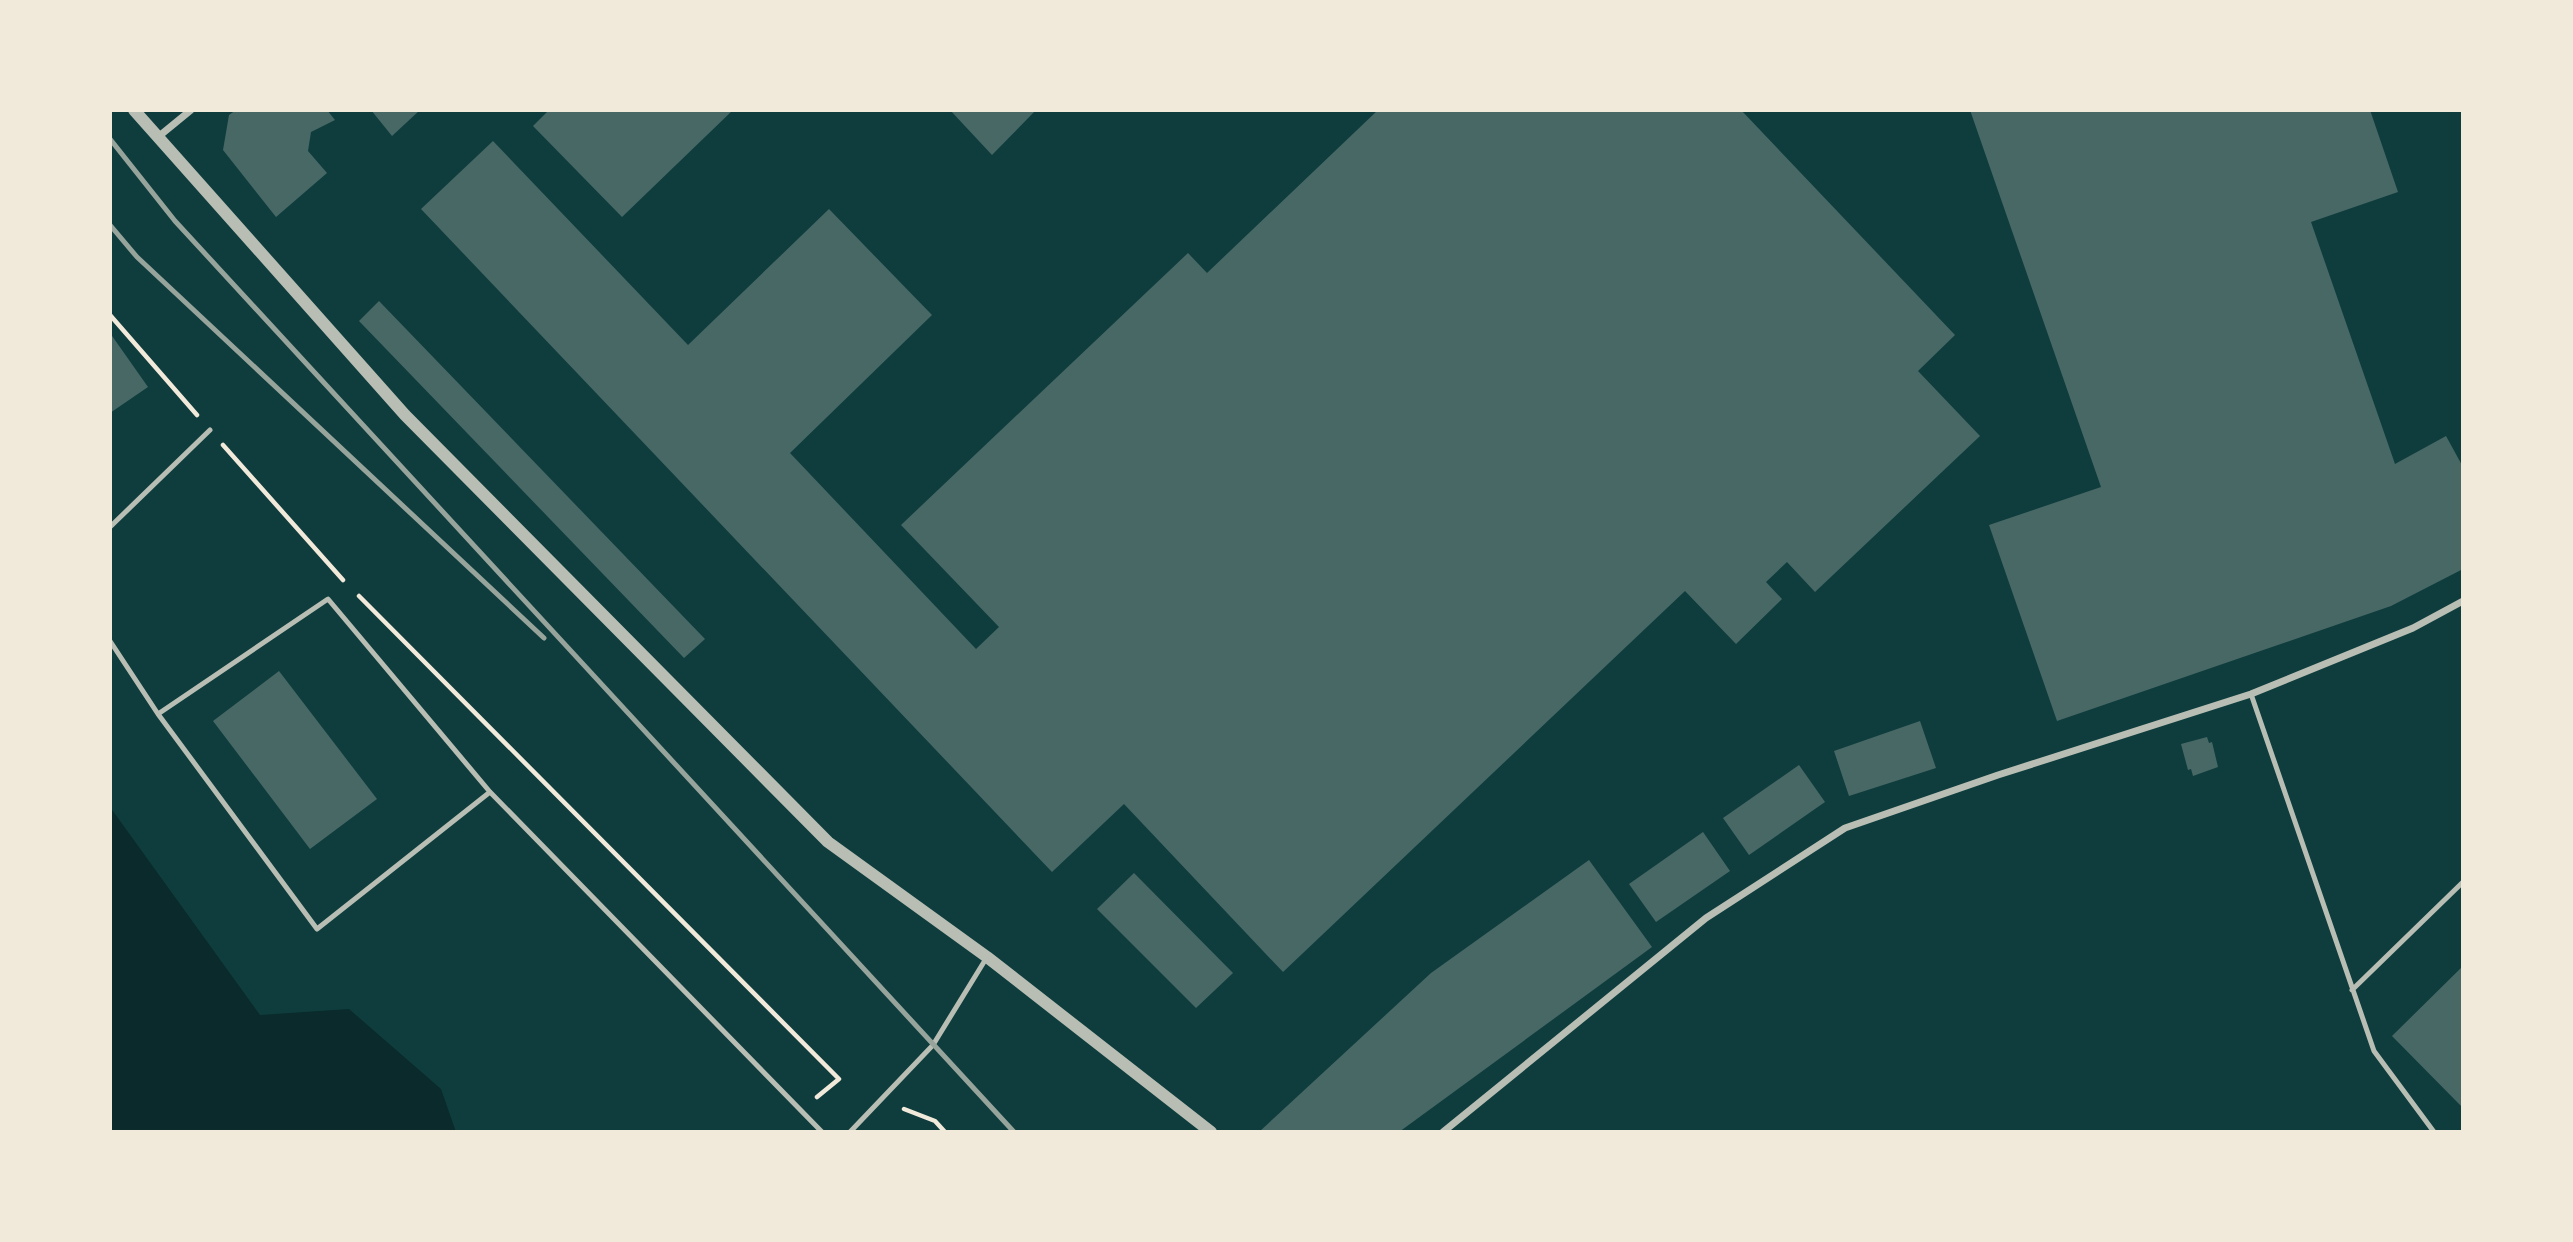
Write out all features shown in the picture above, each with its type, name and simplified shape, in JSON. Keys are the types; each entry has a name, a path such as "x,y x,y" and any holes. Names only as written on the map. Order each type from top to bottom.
{"street":[{"path":"134,110 405,415 828,842 987,957 1211,1132"},
{"path":"157,138 191,110"},
{"path":"1443,1132 1706,918 1845,828 1998,775 2251,694 2413,628 2463,601"}],"lane":[{"path":"110,527 210,430"},
{"path":"158,714 328,599 490,792 822,1132"},
{"path":"110,641 158,714 317,929 490,792"},
{"path":"2251,694 2374,1051 2434,1132"},
{"path":"2352,990 2463,882"},
{"path":"850,1132 884,1101 933,1045 987,957"}],"path":[{"path":"110,315 346,583"},
{"path":"356,593 839,1079 801,1111"},
{"path":"884,1101 935,1121 945,1132"}],"water":[{"path":"110,807 260,1015 349,1009 441,1089 456,1132 110,1132"}],"building":[{"path":"236,110 327,110 335,120 311,132 308,151 327,173 276,217 223,150 229,115"},
{"path":"371,110 420,110 392,136"},
{"path":"549,110 733,110 622,217 533,126"},
{"path":"950,110 1036,110 992,155"},
{"path":"1378,110 1741,110 1955,335 1918,371 1980,436 1815,592 1787,562 1766,582 1782,599 1736,644 1685,591 1283,972 1124,804 1052,872 421,209 493,141 688,345 829,209 932,315 790,453 976,649 999,627 901,525 1188,253 1207,273"},
{"path":"1970,110 2370,110 2398,192 2311,222 2395,464 2446,436 2463,467 2463,569 2391,606 2057,721 1989,525 2101,487"},
{"path":"379,301 705,639 684,658 359,321"},
{"path":"110,333 148,387 110,413"},
{"path":"279,671 377,799 310,849 213,721"},
{"path":"1920,721 1936,768 1849,796 1834,751"},
{"path":"2207,737 2209,743 2212,742 2218,767 2193,776 2191,769 2188,770 2181,744"},
{"path":"1799,765 1825,802 1749,855 1723,818"},
{"path":"1703,832 1730,871 1656,922 1629,884"},
{"path":"1589,860 1652,947 1399,1132 1259,1132 1431,973"},
{"path":"1134,873 1233,973 1196,1008 1097,909"},
{"path":"2463,966 2463,1108 2392,1036"}],"railway":[{"path":"110,139 175,221 1014,1132"},
{"path":"110,225 137,257 544,638"}]}
